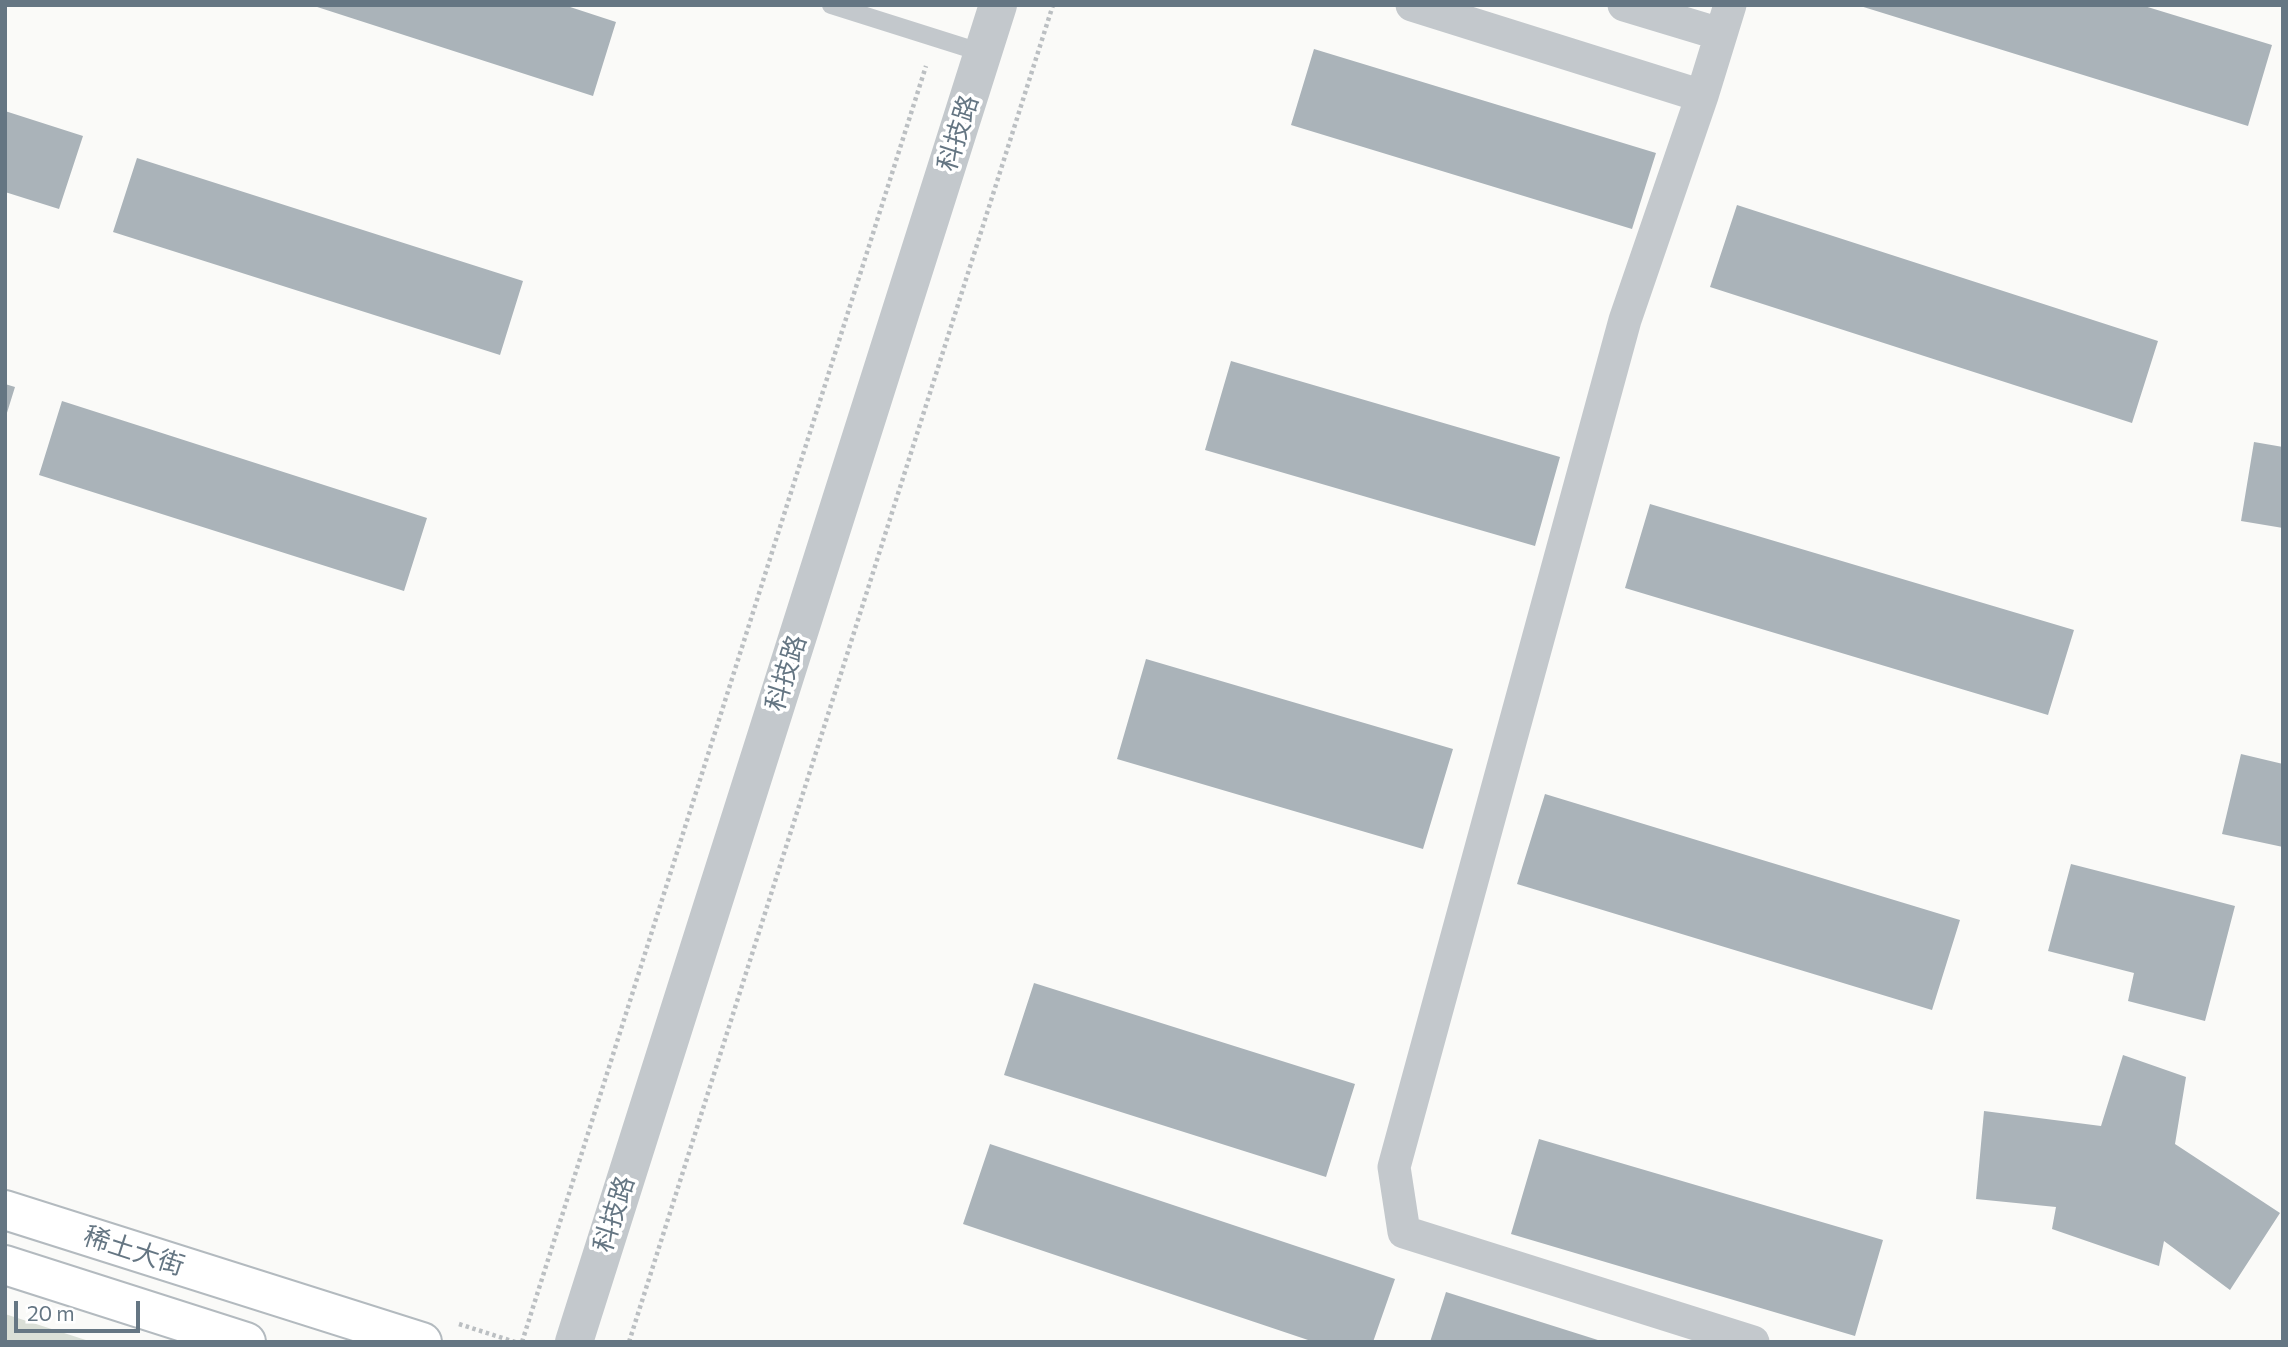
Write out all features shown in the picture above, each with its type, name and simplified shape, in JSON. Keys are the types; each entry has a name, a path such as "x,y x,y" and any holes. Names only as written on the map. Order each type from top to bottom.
{"main road":[{"name":"稀土大街","path":"5,1210 422,1342"},
{"name":"稀土大街","path":"5,1265 246,1342"}],"street":[{"name":"科技路","path":"574,1342 998,5"},
{"path":"1412,5 1702,96"},
{"path":"1624,5 1725,20 1702,96 1625,320 1394,1167 1404,1233 1753,1342"}],"lane":[{"path":"831,5 983,53"}],"path":[{"path":"629,1342 1053,5"},
{"path":"522,1342 935,38"}],"shaded area":[{"path":"5,1314 92,1342 5,1342"}],"building":[{"path":"311,5 564,5 616,22 593,96"},
{"path":"1857,5 2141,5 2272,45 2248,126"},
{"path":"1314,49 1656,153 1632,229 1291,125"},
{"path":"5,111 83,136 59,209 5,192"},
{"path":"137,158 523,281 500,355 113,232"},
{"path":"1737,205 2158,341 2132,423 1710,287"},
{"path":"1231,361 1560,457 1535,546 1205,450"},
{"path":"5,384 15,387 6,416 5,416"},
{"path":"62,401 427,518 404,591 39,475"},
{"path":"2254,442 2283,447 2283,528 2241,521"},
{"path":"1650,504 2074,630 2048,715 1625,588"},
{"path":"1146,659 1453,749 1423,849 1117,759"},
{"path":"2241,754 2283,764 2283,847 2222,834"},
{"path":"1545,794 1960,920 1932,1010 1517,884"},
{"path":"2071,864 2235,906 2205,1021 2128,1001 2134,973 2048,951"},
{"path":"1034,983 1355,1084 1326,1177 1004,1075"},
{"path":"2123,1055 2186,1077 2175,1144 2280,1213 2230,1290 2164,1241 2159,1266 2052,1229 2056,1207 1976,1199 1984,1111 2101,1126"},
{"path":"1539,1139 1883,1240 1855,1336 1511,1234"},
{"path":"990,1144 1395,1279 1373,1342 1314,1342 963,1224"},
{"path":"1446,1292 1601,1341 1601,1342 1430,1342"}]}
